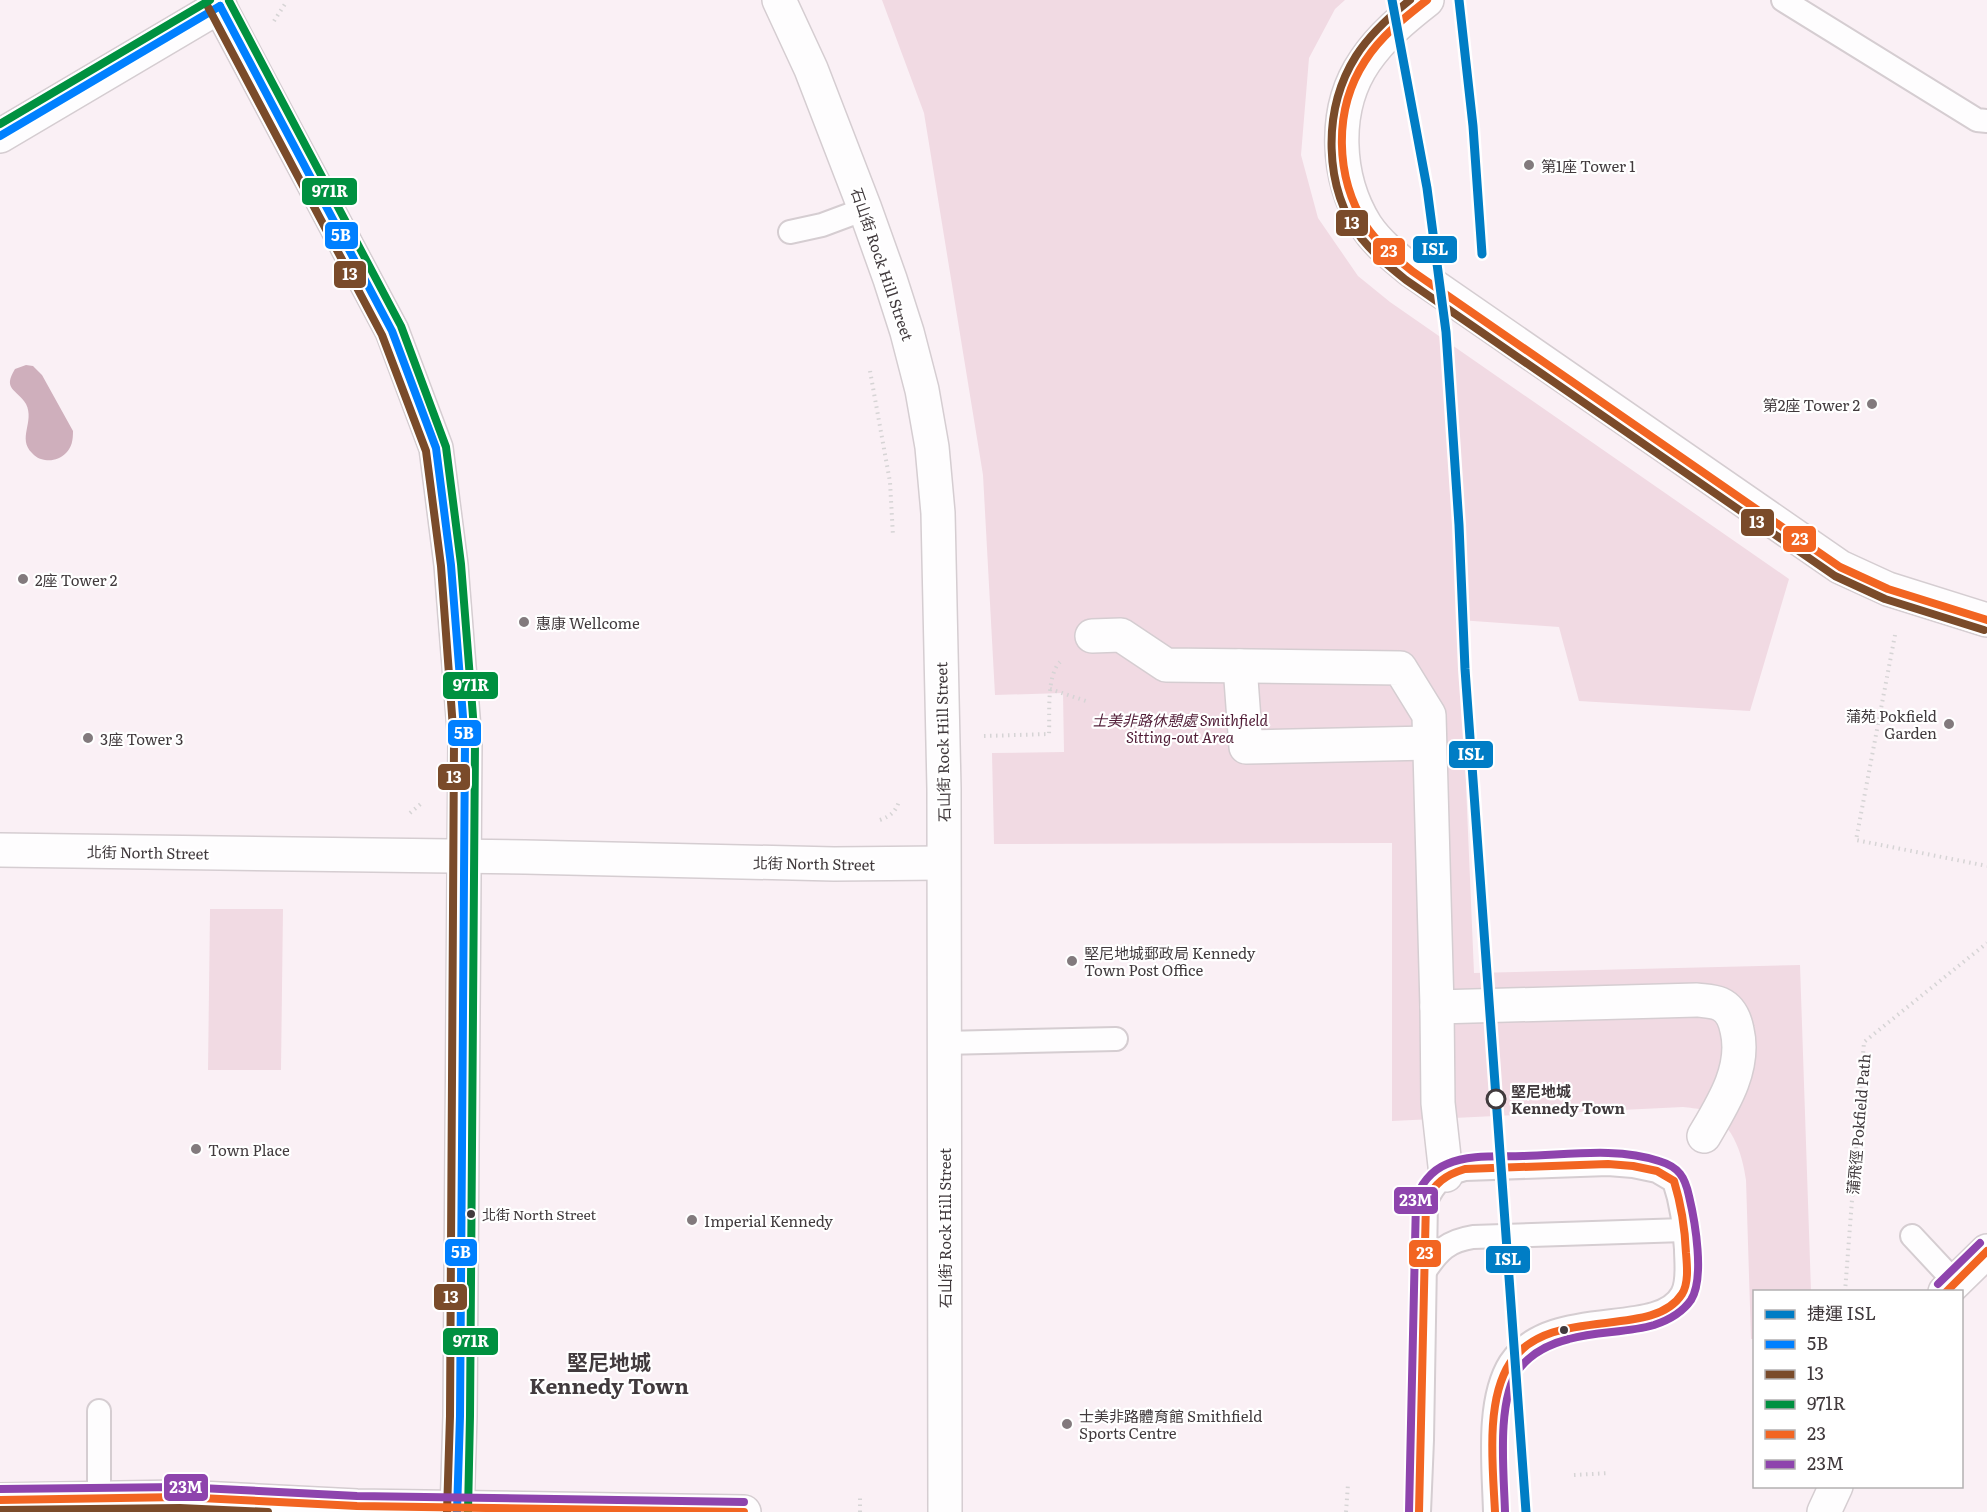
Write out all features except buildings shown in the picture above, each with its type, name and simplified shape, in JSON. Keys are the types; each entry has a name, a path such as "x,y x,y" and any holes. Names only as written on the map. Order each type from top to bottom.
{"main road":[{"name":"石山街 Rock Hill Street","path":"779,0 811,69 865,209 907,332 922,390 933,447 938,513 944,789 945,1512"},
{"path":"1428,0 1399,22 1379,42 1353,84 1347,106 1342,160 1346,182 1355,205 1368,228 1387,251 1412,271 1840,567 1888,589 1987,620"},
{"path":"0,136 223,2 392,331 436,448 452,565 465,741 460,1416 457,1510"},
{"path":"1092,636 1120,635 1166,665 1400,668 1429,714 1438,1103 1446,1174"},
{"path":"1240,666 1246,747 1430,743"},
{"name":"北街 North Street","path":"0,850 844,864 943,863"},
{"path":"1437,1007 1697,1000 1721,1005 1735,1018 1739,1039 1739,1062 1721,1107 1704,1136"},
{"path":"1949,1286 1987,1251"},
{"path":"1824,1512 1835,1488"},
{"path":"0,1500 99,1498 180,1505 744,1512"}],"lane":[{"path":"1782,0 1977,120 1987,121"},
{"path":"790,232 822,225 865,209"},
{"path":"943,1043 1116,1039"},
{"path":"1419,1512 1426,1202 1432,1187 1446,1174 1465,1169 1608,1164 1657,1171 1674,1181 1682,1202 1687,1268 1683,1294 1671,1306 1656,1313 1614,1322 1569,1326 1544,1334 1525,1347 1510,1364 1500,1386 1496,1412 1495,1512"},
{"path":"1425,1271 1438,1252 1456,1240 1473,1237 1684,1230"},
{"path":"1912,1236 1949,1286"},
{"path":"99,1411 99,1498"}],"path":[{"path":"273,23 285,4"},
{"path":"870,369 890,482 894,539"},
{"path":"1896,629 1856,840 1987,866"},
{"path":"977,736 1049,734 1050,689 1086,701"},
{"path":"874,823 890,816 895,811 900,796"},
{"name":"蒲飛徑 Pokfield Path","path":"1845,1290 1864,1042 1987,943"},
{"path":"1574,1475 1609,1473"},
{"path":"1346,1512 1348,1484"},
{"path":"848,1494 868,1494"},
{"path":"860,1494 860,1512"}],"green space":[{"name":"士美非路休憩處 Smithfield Sitting-out Area","path":"882,0 1345,0 1335,9 1309,58 1301,155 1318,218 1358,276 1390,302 1789,579 1750,711 1579,701 1559,627 1459,620 1474,973 1800,965 1811,1290 1753,1290 1753,1339 1751,1339 1744,1169 1734,1138 1721,1121 1712,1115 1700,1109 1683,1107 1392,1121 1392,843 994,844 992,753 1064,752 1063,693 995,695 983,475 924,113"},
{"path":"210,909 283,909 281,1070 208,1070"}],"shaded area":[{"path":"26,365 33,366 42,375 73,431 70,448 56,459 39,458 33,454 26,442 28,411 26,404 12,389 10,381 15,369"}],"metro line":[{"name":"ISL","path":"1392,0 1427,188 1446,332 1459,525 1465,669 1526,1512"},
{"name":"ISL","path":"1459,0 1473,126 1482,254"}],"transit line":[{"name":"971R","path":"0,124 210,0"},
{"name":"13","path":"1410,0 1381,26 1356,56 1337,100 1333,124 1334,173 1349,219 1367,245 1406,280 1835,576 1885,599 1984,630"},
{"name":"23","path":"1427,0 1378,43 1365,61 1347,101 1342,144 1348,186 1366,226 1376,239 1412,271 1840,567 1888,589 1987,620"},
{"name":"971R","path":"229,1 401,326 446,447 461,564 475,742 468,1512"},
{"name":"13","path":"207,5 382,335 426,451 441,566 454,742 450,1416 447,1512"},
{"name":"5B","path":"220,6 392,331 436,448 451,565 465,742 460,1416 457,1512"},
{"name":"5B","path":"0,136 220,6"},
{"name":"23M","path":"1409,1512 1416,1201 1423,1184 1441,1167 1475,1157 1609,1153 1626,1154 1666,1163 1683,1178 1694,1220 1698,1264 1695,1290 1691,1300 1679,1312 1660,1323 1644,1328 1580,1336 1562,1341 1541,1350 1524,1363 1512,1382 1504,1418 1505,1512"},
{"name":"23","path":"1419,1512 1426,1201 1433,1189 1441,1180 1465,1169 1608,1164 1657,1171 1674,1181 1679,1199 1687,1263 1684,1290 1668,1308 1648,1316 1574,1327 1550,1334 1528,1345 1510,1363 1502,1379 1494,1416 1492,1456 1495,1512"},
{"name":"23M","path":"1938,1284 1980,1243"},
{"name":"23","path":"1948,1290 1987,1251"},
{"name":"23M","path":"0,1489 180,1487 357,1496 744,1502"},
{"name":"23","path":"0,1500 180,1497 357,1506 744,1512"},
{"name":"13","path":"0,1510 180,1508 268,1512"}],"place":[{"name":"第1座 Tower 1","path":"1529,165"},
{"name":"第2座 Tower 2","path":"1872,404"},
{"name":"2座 Tower 2","path":"23,579"},
{"name":"惠康 Wellcome","path":"524,622"},
{"name":"蒲苑 Pokfield Garden","path":"1949,724"},
{"name":"3座 Tower 3","path":"88,738"},
{"name":"堅尼地城郵政局 Kennedy Town Post Office","path":"1072,961"},
{"name":"堅尼地城 Kennedy Town","path":"1496,1099"},
{"name":"Town Place","path":"196,1149"},
{"name":"北街 North Street","path":"471,1214"},
{"name":"Imperial Kennedy","path":"692,1220"},
{"name":"士美非路體育館 Smithfield Sports Centre","path":"1067,1424"}],"district":[{"name":"堅尼地城 Kennedy Town","path":"609,1372"}]}
